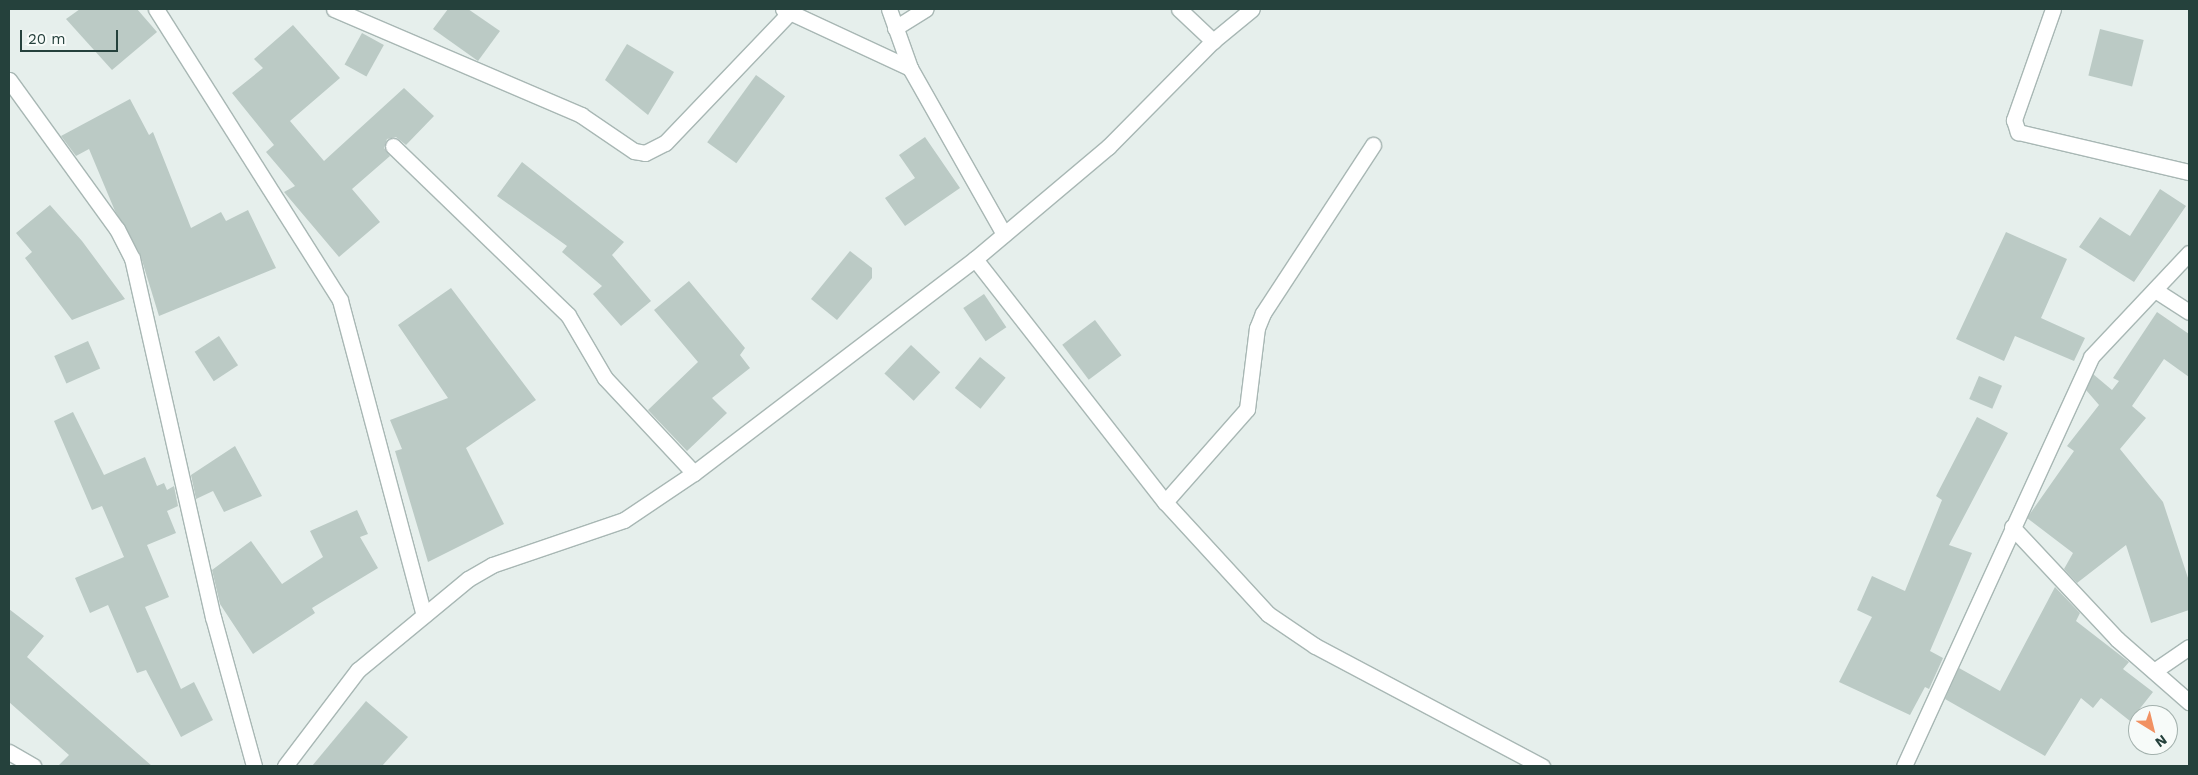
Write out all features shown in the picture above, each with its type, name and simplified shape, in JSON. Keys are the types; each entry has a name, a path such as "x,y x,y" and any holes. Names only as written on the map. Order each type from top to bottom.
{"street":[{"path":"156,9 340,300 424,615"},
{"path":"334,9 580,115 634,151 645,153 664,143 786,10 910,68"},
{"path":"889,9 910,68 1004,234"},
{"path":"895,28 926,9"},
{"path":"1179,9 1213,41"},
{"path":"285,766 350,679 468,579 492,565 624,520 694,473 1004,234 1108,147 1213,41 1252,9"},
{"path":"2053,9 2014,120 2018,132 2189,172"},
{"path":"9,80 117,230 132,258 213,617 254,766"},
{"path":"1165,502 1247,409 1256,328 1263,313 1373,145"},
{"path":"393,146 568,315 605,378 694,473"},
{"path":"1904,766 2091,357 2189,253"},
{"path":"974,258 1165,502 1268,614 1315,646 1542,766"},
{"path":"2155,290 2189,312"},
{"path":"2012,527 2117,639 2189,702"},
{"path":"2154,671 2189,647"},
{"path":"9,752 33,766"}],"building":[{"path":"80,9 137,9 157,32 112,70 66,19"},
{"path":"448,9 468,9 500,31 478,61 433,29"},
{"path":"293,25 340,78 290,121 324,161 404,88 434,116 406,145 396,137 387,139 384,148 390,156 352,189 380,222 339,257 284,192 295,186 266,152 274,145 232,93 263,68 254,59"},
{"path":"2100,29 2144,40 2132,86 2088,76"},
{"path":"362,33 384,45 366,77 345,64"},
{"path":"627,44 674,72 648,115 605,80"},
{"path":"756,75 785,96 736,163 707,142"},
{"path":"130,99 149,135 153,132 191,228 221,212 226,221 248,210 276,268 159,316 140,254 115,211 89,149 76,156 61,136"},
{"path":"925,137 960,188 905,226 885,198 915,178 899,155"},
{"path":"522,162 624,242 612,255 651,301 621,326 593,294 602,286 562,252 567,246 497,196"},
{"path":"2160,189 2186,206 2134,282 2079,247 2100,217 2130,236"},
{"path":"50,205 82,241 125,299 72,320 25,258 32,252 16,233"},
{"path":"2006,232 2067,259 2041,318 2085,338 2074,361 2015,336 2004,361 1956,339"},
{"path":"850,251 872,268 872,278 837,320 811,299"},
{"path":"689,281 745,348 740,355 750,368 712,398 727,413 687,451 648,410 698,362 654,310"},
{"path":"451,288 536,400 466,448 504,524 428,562 395,451 402,449 390,420 448,398 398,325"},
{"path":"984,294 1006,327 986,341 963,308"},
{"path":"2157,312 2189,334 2189,377 2164,359 2132,406 2146,418 2120,449 2163,502 2189,581 2189,610 2151,623 2126,545 2077,583 2064,569 2073,553 2027,518 2074,451 2067,446 2099,405 2086,390 2093,374 2112,390 2119,381 2113,378"},
{"path":"1095,320 1121,355 1089,380 1062,345"},
{"path":"219,336 238,365 214,381 195,352"},
{"path":"88,341 100,368 66,383 54,356"},
{"path":"911,345 940,372 914,401 884,374"},
{"path":"980,357 1006,378 980,409 955,388"},
{"path":"1979,376 2002,386 1992,409 1969,399"},
{"path":"73,412 104,475 145,457 157,486 164,483 167,490 174,486 178,506 167,511 176,533 147,545 169,597 145,607 181,689 194,682 213,720 181,737 146,670 137,673 108,605 90,613 75,578 124,557 102,506 92,510 54,421"},
{"path":"1977,417 2008,433 1949,545 1972,553 1930,651 1943,658 1929,689 1925,687 1910,715 1839,682 1872,617 1857,610 1872,576 1905,591 1942,500 1936,496"},
{"path":"235,446 262,496 224,512 213,491 196,499 191,475"},
{"path":"357,510 368,534 360,537 378,568 312,608 315,613 253,654 220,604 212,570 251,541 282,584 323,557 310,531"},
{"path":"2055,587 2080,613 2076,621 2129,662 2123,669 2153,692 2143,705 2128,705 2128,719 2101,698 2093,708 2081,698 2045,756 1945,699 1959,668 2000,691"},
{"path":"9,609 44,636 27,657 152,766 58,766 69,755 9,702"},
{"path":"366,701 408,737 382,766 312,766"}]}
